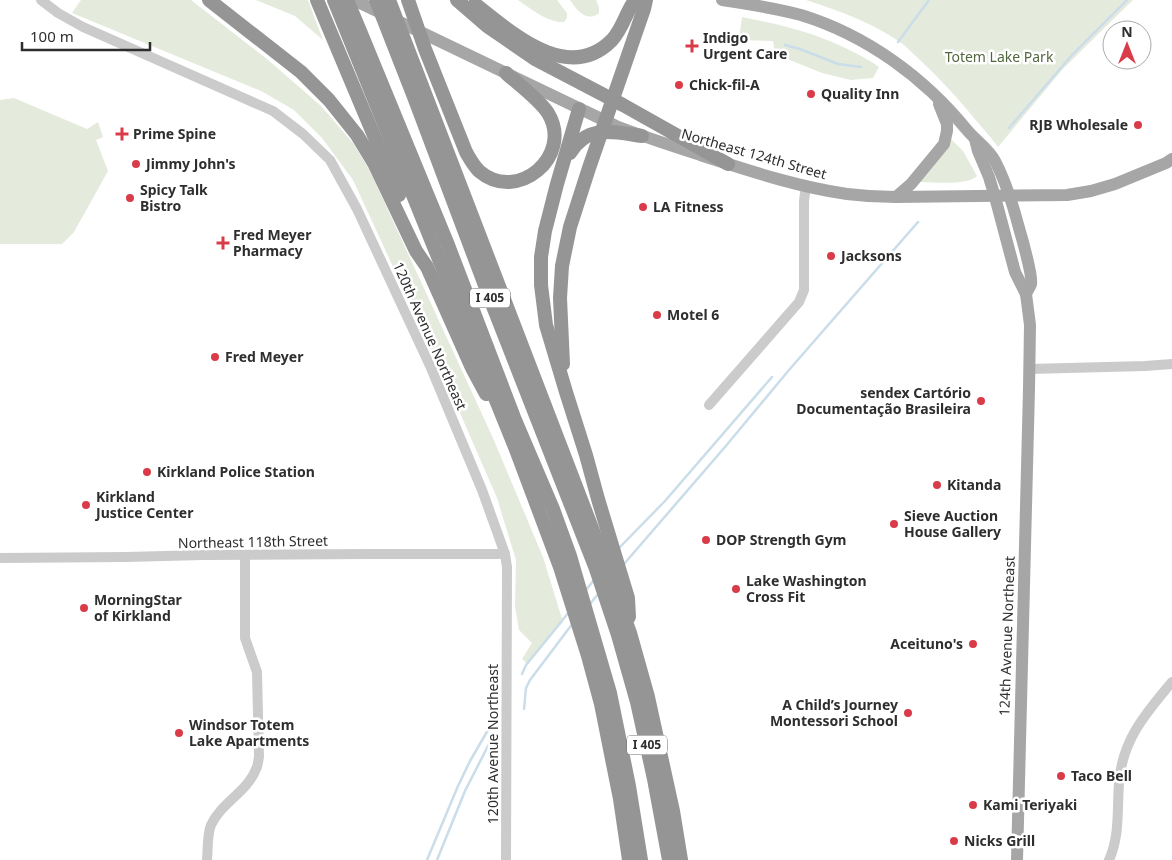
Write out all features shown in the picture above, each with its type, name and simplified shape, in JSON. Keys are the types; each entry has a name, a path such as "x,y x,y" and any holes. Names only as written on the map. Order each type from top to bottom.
{"highway":[{"path":"209,0 300,72 338,110 357,135 374,163 416,251 427,266"},
{"path":"317,0 341,61 421,247 427,266 472,368 515,447"},
{"name":"I 405","path":"334,0 515,447 592,651"},
{"name":"I 405","path":"347,0 445,237 515,420 553,509 570,556 592,651 620,799 635,858"},
{"name":"I 405","path":"376,0 489,296 630,633 648,697 673,811 674,858"},
{"name":"I 405","path":"389,0 591,540"},
{"path":"408,0 425,48 472,163 479,171 495,180 515,181 525,179 541,168 551,154 554,136 548,113 539,102 506,73"},
{"path":"457,0 487,26 535,59 623,105 728,164"},
{"path":"470,0 524,40 544,52 562,57 578,57 596,52 606,45 620,29 635,0"},
{"path":"620,29 623,14 621,0"},
{"path":"566,392 560,298 562,266 570,226 646,0"},
{"path":"580,109 545,231 540,257 540,285 546,325 615,556 620,606"},
{"path":"563,164 579,141 594,133 613,129 642,136"},
{"name":"I 405","path":"620,606 637,702 652,772 674,858"}],"main road":[{"path":"354,0 580,109 613,129"},
{"path":"722,0 757,5 802,16 836,28 884,54 920,81 957,117 975,139"},
{"path":"896,197 911,184 944,144 947,124 936,97"},
{"name":"Northeast 124th Street","path":"642,136 728,164 806,186 845,194 872,196 995,197 1063,195 1091,191 1114,184 1172,159"},
{"name":"124th Avenue Northeast","path":"975,139 986,147 1011,196 1032,282 1026,294"},
{"name":"124th Avenue Northeast","path":"975,139 989,177 1015,272 1026,294 1030,325 1017,860"}],"street":[{"name":"120th Avenue Northeast","path":"41,0 58,13 83,27 273,112 304,134 330,160 357,209 430,368 475,473 508,567 506,860"},
{"path":"709,405 799,302 804,290 804,201 806,186"},
{"path":"1029,369 1172,364"},
{"name":"Northeast 118th Street","path":"0,558 505,554"},
{"path":"207,860 208,838 211,825 221,809 249,782 256,770 258,758 257,672 245,638 245,555"},
{"path":"1111,858 1117,828 1120,775 1128,745 1134,731 1146,713 1172,682"}],"green space":[{"path":"81,0 191,0 267,59 321,106 353,143 370,171 493,438 543,557 563,622 528,664 522,659 532,643 519,630 515,607 516,560 497,498 450,390 353,180 322,138 294,110 261,91 72,13"},
{"path":"256,0 308,0 323,40 295,16"},
{"path":"518,0 557,0 567,13 567,18 564,22 552,20 540,15"},
{"path":"570,0 596,0 599,13 595,16 586,16 575,8"},
{"name":"Totem Lake Park","path":"806,0 1133,0 1113,20 1102,20 1102,31 1062,70 998,147 948,88 904,45 870,24"},
{"path":"742,17 796,29 830,41 879,67 873,78 851,80 822,73 775,54 773,41 739,40"},
{"path":"14,98 87,129 98,122 103,137 96,140 108,171 74,232 62,244 0,244 0,100"},
{"path":"950,138 963,151 977,176 958,182 917,182"}],"waterway":[{"path":"898,42 929,0"},
{"path":"1009,128 1072,55 1127,0"},
{"path":"785,45 838,64 861,67"},
{"path":"624,564 918,222"},
{"path":"619,548 665,501 772,377"},
{"path":"585,591 594,580"},
{"path":"590,604 599,593"},
{"path":"522,674 526,665 569,612"},
{"path":"524,709 526,688 530,680 573,623"},
{"path":"427,860 458,786 488,730"},
{"path":"437,860 465,791 492,738"}],"place":[{"name":"Indigo Urgent Care","path":"692,46"},
{"name":"Chick-fil-A","path":"679,85"},
{"name":"Quality Inn","path":"811,94"},
{"name":"RJB Wholesale","path":"1138,125"},
{"name":"Prime Spine","path":"122,134"},
{"name":"Jimmy John's","path":"136,164"},
{"name":"Spicy Talk Bistro","path":"130,198"},
{"name":"LA Fitness","path":"643,207"},
{"name":"Fred Meyer Pharmacy","path":"223,243"},
{"name":"Jacksons","path":"831,256"},
{"name":"Motel 6","path":"657,315"},
{"name":"Fred Meyer","path":"215,357"},
{"name":"sendex Cartório Documentação Brasileira","path":"981,401"},
{"name":"Kirkland Police Station","path":"147,472"},
{"name":"Kitanda","path":"937,485"},
{"name":"Kirkland Justice Center","path":"86,505"},
{"name":"Sieve Auction House Gallery","path":"894,524"},
{"name":"DOP Strength Gym","path":"706,540"},
{"name":"Lake Washington Cross Fit","path":"736,589"},
{"name":"MorningStar of Kirkland","path":"84,608"},
{"name":"Aceituno's","path":"973,644"},
{"name":"A Child’s Journey Montessori School","path":"908,713"},
{"name":"Windsor Totem Lake Apartments","path":"179,733"},
{"name":"Taco Bell","path":"1061,776"},
{"name":"Kami Teriyaki","path":"973,805"},
{"name":"Nicks Grill","path":"954,841"}]}
